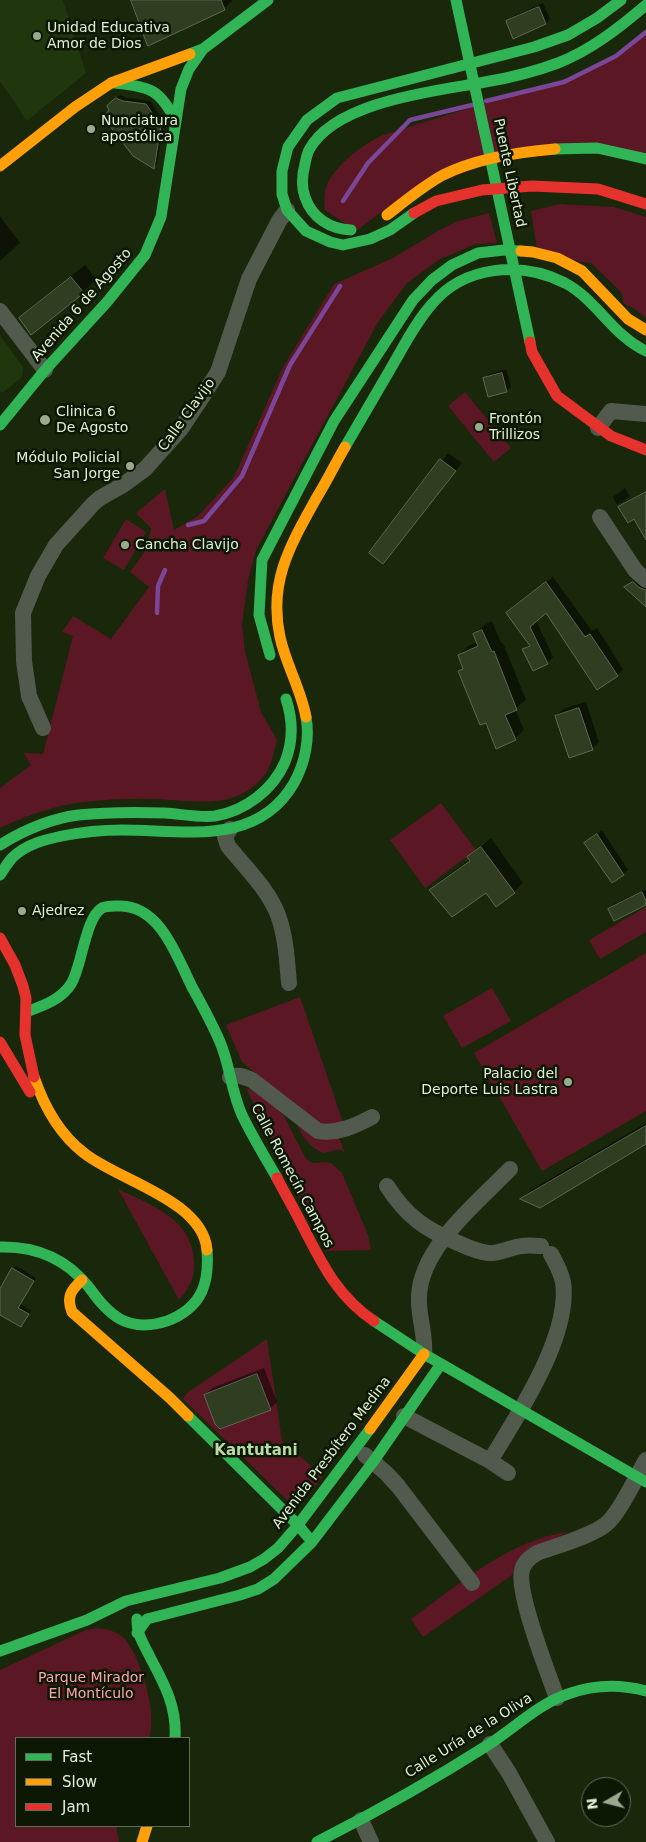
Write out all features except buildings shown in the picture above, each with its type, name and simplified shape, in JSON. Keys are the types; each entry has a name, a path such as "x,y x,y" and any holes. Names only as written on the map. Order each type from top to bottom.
{"main road":[{"path":"0,166 76,107 111,83 203,49 268,0"},
{"name":"Puente Libertad","path":"456,0 532,352 557,396 598,428 624,442 646,450"},
{"name":"Puente Libertad","path":"467,0 512,204"},
{"path":"621,0 597,18 568,35 534,47 337,98 307,120 288,147 282,171 282,194 287,210 306,232 343,245 370,239 390,230 408,216 436,201 482,190 532,186 598,189 646,204"},
{"path":"363,226 354,230 339,230 326,226 305,200 301,185 303,171 310,148 320,136 340,121 365,108 397,98 521,74 558,63 582,51 620,27 646,5"},
{"name":"Avenida 6 de Agosto","path":"0,426 145,255 162,217 174,116 181,89 189,69 203,49"},
{"path":"144,70 154,72 162,78"},
{"path":"111,83 151,89 164,98 174,116"},
{"path":"170,93 174,116"},
{"path":"380,219 444,175 474,162 562,148 596,148 646,159"},
{"path":"287,210 305,200"},
{"name":"Puente Libertad","path":"520,243 529,282"},
{"path":"275,666 266,644 260,615 262,560 334,421 413,300 432,280 452,265 478,253 504,250 533,252 558,258 582,271 628,319 646,330"},
{"path":"0,845 19,832 38,825 85,815 129,813 214,816 229,821 249,823 273,809 289,790 300,770 308,743 306,718 300,694 286,659 278,631 276,602 280,574 291,544 381,384 422,317 435,301 451,287 486,272 507,268 542,274 582,294 594,304 624,339 646,351"},
{"path":"540,365 544,350"},
{"path":"0,875 12,858 30,846 48,839 83,831 104,830 209,832 229,821 262,795 276,778 286,761 291,742 292,717 283,691"},
{"name":"Calle Romecín Campos","path":"26,1012 56,999 71,984 78,970 94,917 101,909 118,906 137,908 153,919 170,943 216,1034 227,1062 234,1097 242,1115 333,1282 347,1300 365,1315 424,1354 641,1480"},
{"path":"0,938 19,971 25,993 25,1033 33,1078 47,1109 64,1134 101,1166 175,1203 181,1208 195,1224 202,1236 209,1260 208,1272 206,1284 201,1294 188,1310 156,1324 142,1325 129,1323 115,1317 62,1261 45,1253 26,1248 0,1247"},
{"path":"0,1042 31,1093 47,1109"},
{"path":"82,1280 72,1290 69,1297 68,1304 72,1312 170,1398 298,1525 312,1542"},
{"name":"Avenida Presbítero Medina","path":"87,1620 126,1601 235,1573 264,1559 278,1548 357,1448 424,1354"},
{"path":"137,1633 147,1619 258,1589 274,1580 312,1542 373,1462 441,1364"},
{"path":"220,1578 225,1599"},
{"path":"148,1596 141,1604 137,1613 137,1633 169,1693 176,1718 175,1737"},
{"path":"0,1651 87,1620 101,1619 114,1621"},
{"path":"126,1626 137,1633"},
{"name":"Calle Uría de la Oliva","path":"317,1842 361,1820 490,1744 557,1698 596,1687 629,1687 646,1691"},
{"path":"142,1842 147,1827"}],"street":[{"name":"Calle Clavijo","path":"44,728 29,696 24,661 24,613 38,576 56,545 93,504 145,469 180,430 218,372 249,279 279,221 287,210"},
{"path":"0,310 46,370"},
{"path":"598,428 611,411 646,414"},
{"path":"600,517 635,570 646,580"},
{"path":"229,821 226,837 228,846 264,892 278,914 285,943 289,984"},
{"path":"230,1076 244,1076 252,1080 318,1131 328,1132 350,1128 372,1117"},
{"path":"424,1354 424,1334 419,1296 428,1264 444,1237 510,1170"},
{"path":"387,1186 402,1208 412,1218 444,1237 470,1248 488,1253 502,1252 522,1246 546,1250 563,1281 562,1310 551,1347 539,1376 521,1410 490,1462"},
{"path":"404,1416 508,1473"},
{"path":"357,1448 398,1486 472,1583"},
{"path":"557,1698 531,1622 523,1590 522,1570 529,1558 537,1553 597,1530 606,1524 641,1480 646,1460"},
{"path":"490,1744 509,1773 547,1842"},
{"path":"361,1820 371,1842"}],"shaded area":[{"name":"Unidad Educativa Amor de Dios","path":"0,0 63,0 86,73 27,121 0,81"},
{"path":"0,335 23,367 21,378 2,393 0,391"}],"green space":[{"path":"646,30 646,154 531,147 403,196 356,231 325,210 326,187 335,171 350,156 375,139 583,73 612,58"},
{"path":"560,204 614,207 646,217 646,318 635,309 624,304 621,292 591,263 581,262 537,249 531,211"},
{"path":"489,213 497,243 476,244 440,259 407,283 378,322 256,550 248,580 242,625 245,651 261,712 277,740 266,773 255,785 243,793 216,801 111,799 84,802 41,812 0,828 0,788 31,765 24,753 43,754 73,636 62,632 73,616 111,639 149,587 130,572 146,550 151,528 136,513 165,489 174,530 198,516 234,477 283,367 334,284 393,258 458,221"},
{"name":"Frontón Trillizos","path":"465,392 511,448 494,462 448,406"},
{"name":"Cancha Clavijo","path":"126,519 146,532 124,570 103,558"},
{"path":"441,803 476,850 425,888 390,840"},
{"path":"646,907 646,932 600,959 589,940"},
{"name":"Palacio del Deporte Luis Lastra","path":"646,953 646,1111 542,1171 474,1053"},
{"path":"492,988 511,1021 462,1048 443,1016"},
{"path":"300,997 343,1122 326,1127 317,1124 242,1062 226,1025"},
{"path":"246,1088 253,1090 283,1114 306,1159 313,1163 331,1163 342,1173 368,1235 371,1250 326,1251"},
{"path":"294,1118 338,1135 345,1153 340,1149 323,1153 317,1150 305,1138"},
{"path":"118,1189 168,1215 186,1235 192,1247 193,1273 186,1292 179,1300"},
{"path":"267,1339 282,1441 323,1476 306,1497 292,1505 183,1399 187,1393"},
{"path":"569,1532 527,1553 517,1562 512,1575 423,1637 411,1619 466,1578 505,1554 547,1536"},
{"name":"Parque Mirador El Montículo","path":"98,1628 113,1631 120,1634 131,1648 142,1673 150,1701 151,1728 149,1737 15,1737 15,1827 116,1827 119,1842 0,1842 0,1670 86,1630"}],"waterway":[{"path":"486,101 564,82 616,56 646,32"},
{"path":"343,201 368,163 410,120 472,105"},
{"path":"188,525 204,521 242,476 290,365 340,286"},
{"path":"157,613 158,586 165,570"}],"traffic: fast":[{"path":"190,54 203,49 268,0"},
{"path":"456,0 530,342"},
{"path":"414,213 390,230 370,239 343,245 330,242 306,231 287,210 282,194 282,171 288,147 307,120 337,98 534,47 568,35 597,18 621,0"},
{"path":"351,230 329,225 323,221 312,211 304,193 302,185 307,155 322,133 341,120 363,109 388,101 512,77 558,63 582,52 604,38 646,5"},
{"path":"0,425 45,370 107,302 145,255 161,217 181,89 189,69 203,49"},
{"path":"114,83 136,86 152,91 164,102 176,122"},
{"path":"555,149 597,148 646,159"},
{"path":"270,655 259,615 262,560 334,421 413,300 432,280 452,265 478,253 504,250 521,251"},
{"path":"345,447 426,311 445,291 477,274 512,270 548,276 565,283 587,299 624,336 646,351"},
{"path":"0,845 37,826 57,819 78,815 143,812 215,816 247,804 257,798 273,782 288,754 291,731 286,699"},
{"path":"0,875 11,859 24,849 42,841 62,836 114,830 194,832 217,830 240,826 260,817 279,803 298,775 304,759 307,742 306,717"},
{"path":"26,1012 45,1005 67,990 75,976 92,922 96,913 102,908 121,906 135,909 147,915 166,936 217,1035 242,1115 277,1178"},
{"path":"0,1247 26,1249 60,1261 79,1276 102,1304 115,1316 131,1323 143,1325 167,1321 178,1316 196,1301 205,1281 207,1250"},
{"path":"374,1321 424,1354 646,1482"},
{"path":"137,1633 147,1619 240,1595 258,1589 274,1579 312,1542 373,1462 441,1364"},
{"path":"188,1416 308,1537"},
{"path":"0,1651 87,1620 126,1601 220,1578 250,1567 264,1559 278,1548 298,1525 370,1429"},
{"path":"137,1619 141,1640 169,1697 174,1717 175,1737"},
{"path":"317,1842 446,1771 557,1698 577,1691 607,1686 646,1691"}],"traffic: slow":[{"path":"0,166 75,107 111,83 190,54"},
{"path":"387,215 428,184 456,169 498,157 555,149"},
{"path":"521,251 557,258 582,271 628,319 646,330"},
{"path":"306,717 280,637 277,598 284,564 291,547 345,447"},
{"path":"34,1077 53,1119 67,1137 84,1153 99,1163 175,1204 191,1218 202,1233 207,1250"},
{"path":"82,1280 71,1294 69,1302 72,1312 188,1416"},
{"path":"370,1429 424,1354"},
{"path":"142,1842 147,1827"}],"traffic: jam":[{"path":"414,213 436,201 482,190 532,186 598,189 646,204"},
{"path":"530,342 532,352 557,396 611,436 646,450"},
{"path":"0,938 15,965 26,998 25,1035 34,1077"},
{"path":"0,1042 30,1092"},
{"path":"277,1178 330,1275 349,1300 374,1321"}],"place":[{"name":"Unidad Educativa Amor de Dios","path":"37,36"},
{"name":"Nunciatura apostólica","path":"91,129"},
{"name":"Clinica 6 De Agosto","path":"45,420"},
{"name":"Frontón Trillizos","path":"479,427"},
{"name":"Módulo Policial San Jorge","path":"130,466"},
{"name":"Cancha Clavijo","path":"125,545"},
{"name":"Ajedrez","path":"22,911"},
{"name":"Palacio del Deporte Luis Lastra","path":"568,1082"}],"district":[{"name":"Kantutani","path":"256,1451"}]}
